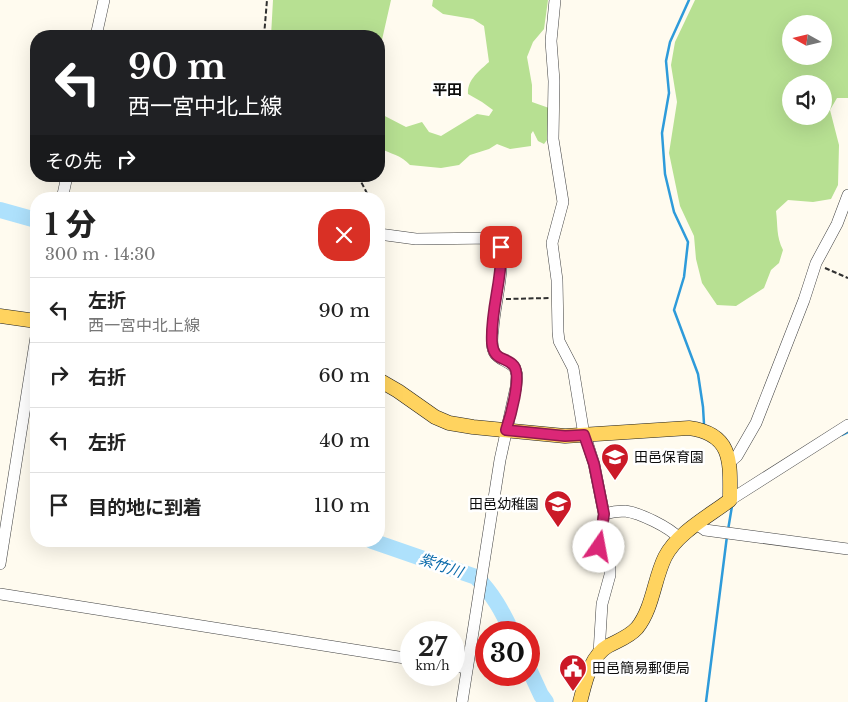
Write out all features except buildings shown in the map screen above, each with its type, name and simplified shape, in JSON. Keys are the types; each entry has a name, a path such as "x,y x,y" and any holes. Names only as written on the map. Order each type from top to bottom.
{"main road":[{"path":"0,316 30,320"},
{"path":"385,383 435,417 449,423 565,436 689,428 700,429 717,438 724,446 730,462 730,500 679,538 670,548 664,559 646,613 638,628 628,637 607,646 599,653 592,664 580,701"}],"street":[{"path":"97,30 104,0"},
{"path":"555,0 551,41 554,81 553,130 563,202 552,243 558,332 560,341 573,368 584,435 594,464 604,514 599,547 600,555 610,568 610,575 602,604 599,653"},
{"path":"730,462 737,456 758,418 816,264 838,224 848,195"},
{"path":"385,235 416,239 494,238 499,240 502,261 492,342 498,357 512,365 517,375 478,590 462,702"},
{"path":"0,564 30,375"},
{"path":"730,500 848,425"},
{"path":"604,514 622,511 631,512 669,528 679,538"},
{"path":"698,525 705,530 848,549"},
{"path":"0,594 400,657"}],"path":[{"path":"265,30 268,0"},
{"path":"816,264 848,278"},
{"path":"496,299 557,298"}],"green space":[{"path":"273,0 391,0 384,30 271,30"},
{"path":"433,0 548,0 544,29 533,42 527,57 532,85 532,102 549,108 550,136 544,144 538,141 533,131 531,134 531,146 510,149 497,144 489,149 470,155 459,165 441,168 410,165 385,151 385,116 406,127 422,122 429,132 441,136 477,114 489,116 493,110 468,94 469,84 489,62 484,26 473,19 443,14 432,6"},
{"path":"695,0 848,0 848,98 837,98 832,107 832,75 782,75 782,125 832,125 832,118 839,145 838,185 831,199 813,202 788,200 776,211 778,235 783,250 779,263 771,270 764,288 736,306 717,305 702,283 696,259 694,236 680,206 669,153 677,102 671,65 675,42"}],"waterway":[{"path":"689,0 670,42 666,61 669,93 662,133 665,174 674,212 688,242 684,277 674,310 698,374 704,424"},
{"name":"紫竹川","path":"0,210 30,218"},
{"path":"842,435 848,432"},
{"path":"728,530 732,506"},
{"path":"706,702 727,536"},
{"name":"紫竹川","path":"385,546 476,577 497,603 507,621"},
{"name":"紫竹川","path":"537,686 546,702"}],"place":[{"name":"田邑保育園","path":"615,481"},
{"name":"田邑幼稚園","path":"558,528"},
{"name":"田邑簡易郵便局","path":"573,692"}],"district":[{"name":"平田","path":"447,89"}],"route":[{"path":"501,247 502,261 492,342 498,357 512,365 517,375 506,430 565,436 584,435 598,479 604,514 599,547"}]}
